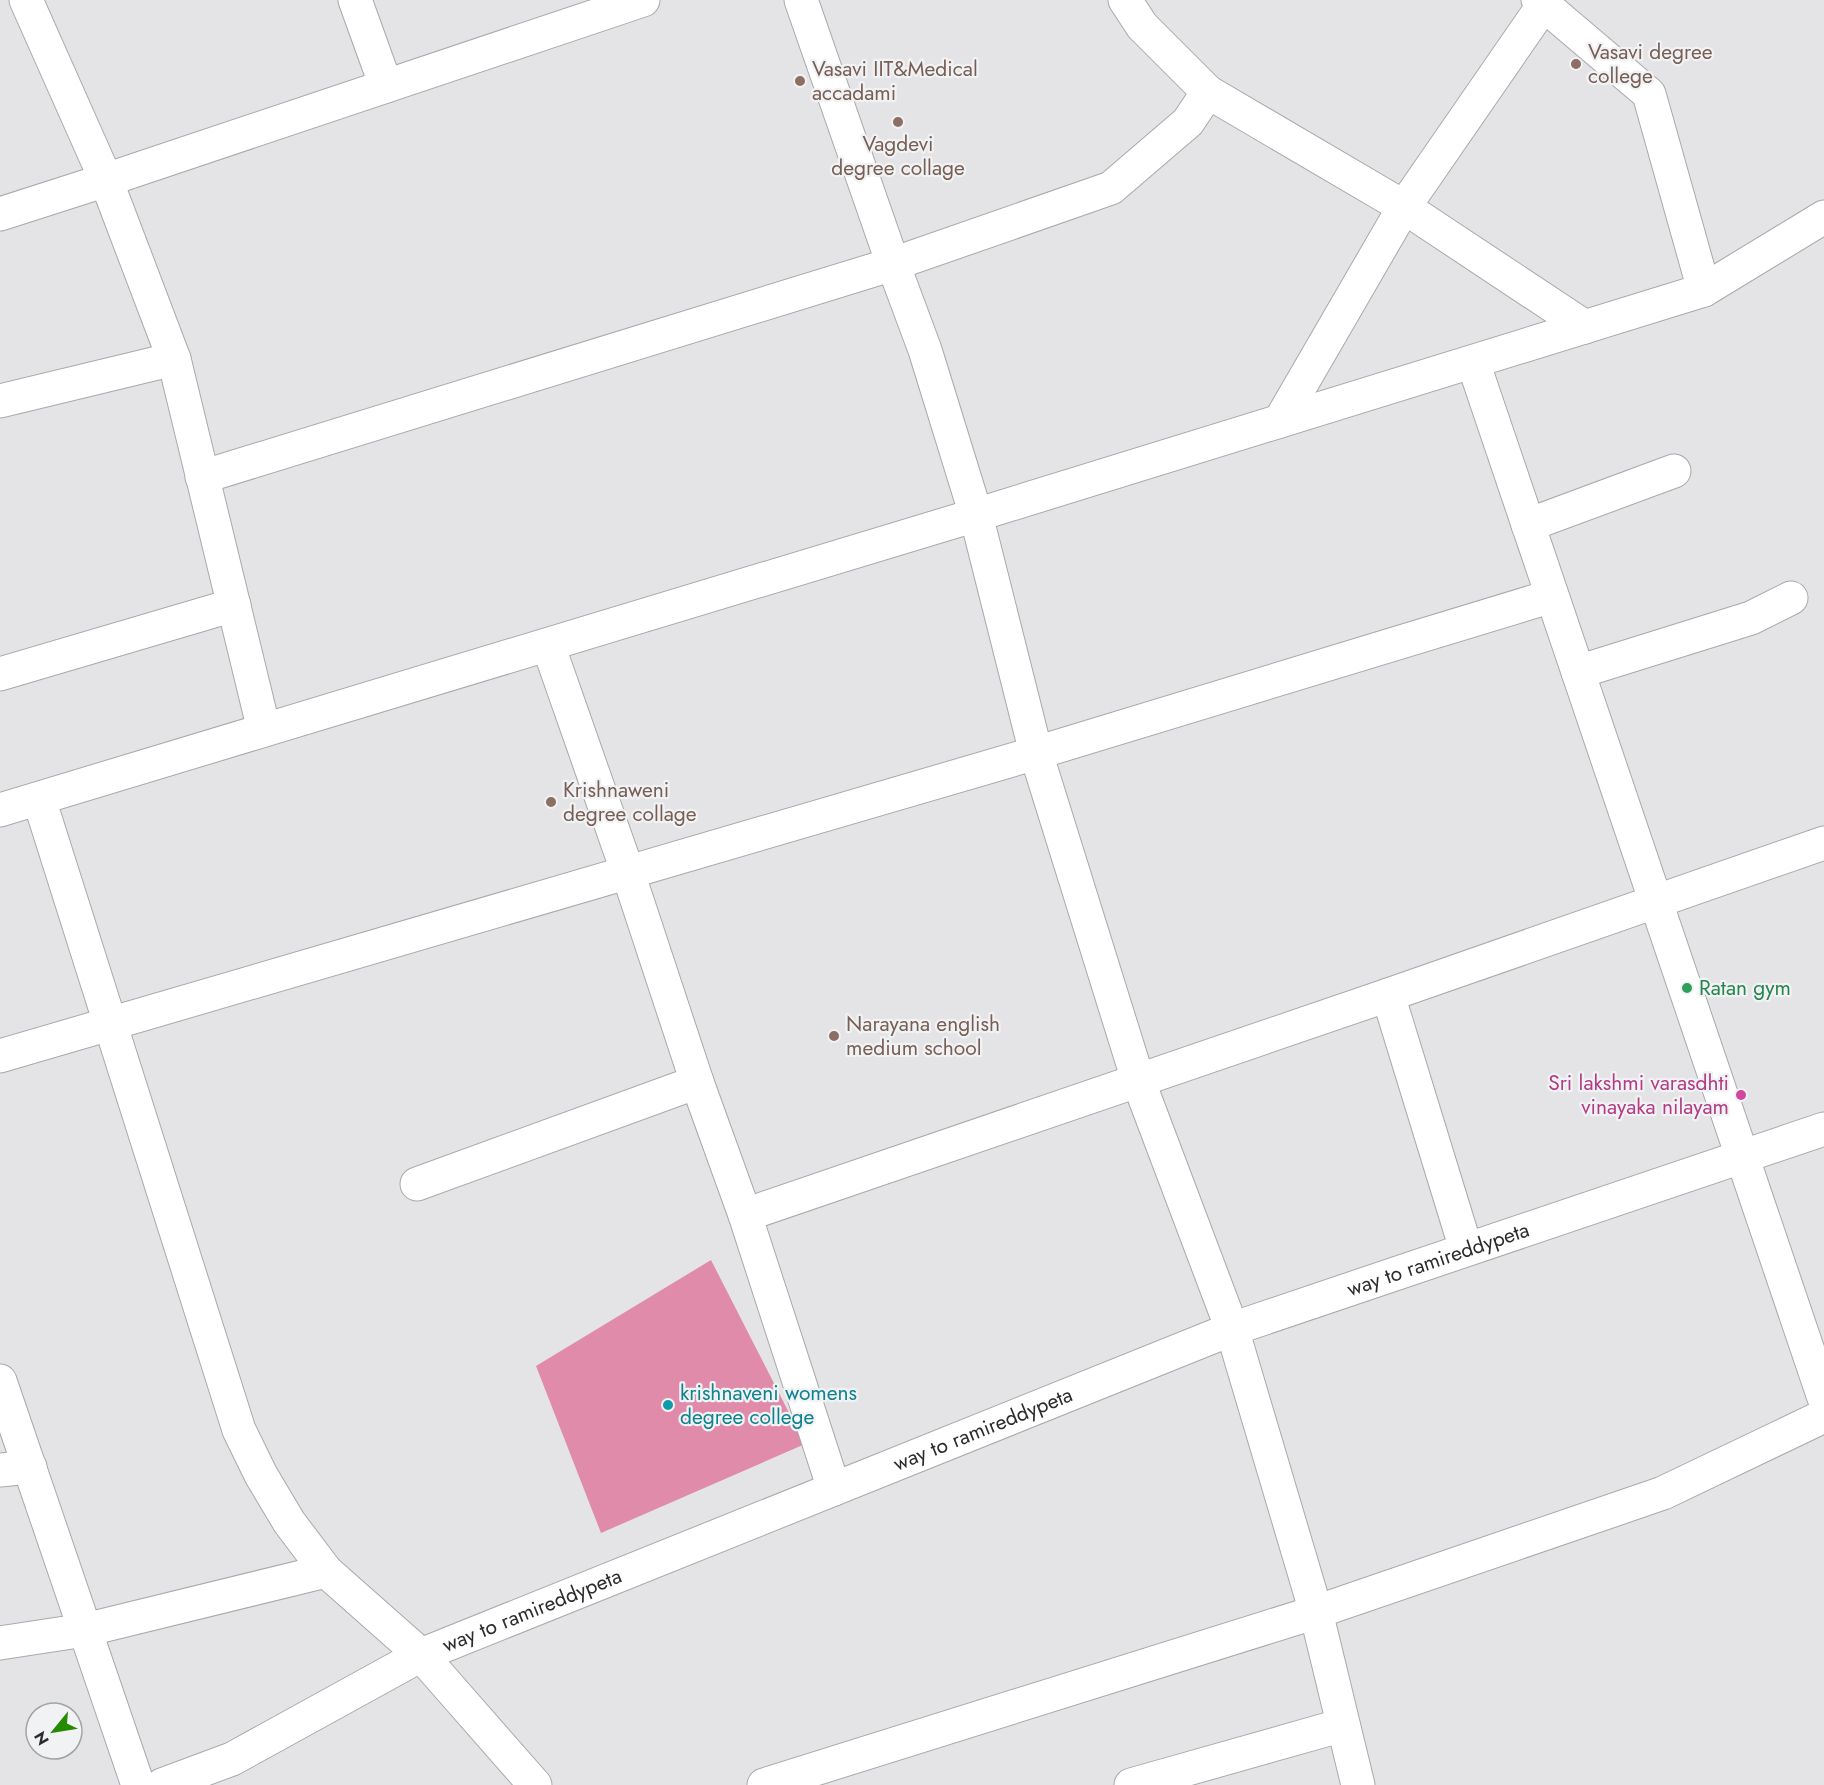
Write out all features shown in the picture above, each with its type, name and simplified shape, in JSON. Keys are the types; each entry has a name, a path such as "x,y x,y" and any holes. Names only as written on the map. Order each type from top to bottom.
{"street":[{"path":"26,0 106,180 174,359 264,730"},
{"path":"355,0 386,86"},
{"path":"0,214 643,0"},
{"path":"801,0 925,350 976,515 1036,753 1138,1080 1232,1329 1316,1612 1358,1785"},
{"path":"1125,0 1142,26 1208,92 1404,207 1585,327"},
{"path":"1280,421 1404,207 1543,1 1649,94 1704,290"},
{"path":"202,477 893,264 1111,188 1188,122 1208,92"},
{"path":"0,810 976,515 1704,290 1824,217"},
{"path":"0,401 174,359"},
{"path":"1473,362 1824,1398"},
{"path":"1528,525 1674,471"},
{"path":"0,1056 1036,753 1552,596"},
{"path":"1578,672 1751,618 1791,598"},
{"path":"0,674 234,605"},
{"path":"548,645 628,873 697,1082 745,1215 834,1489"},
{"path":"39,799 239,1430 261,1475 289,1522 326,1570 421,1655 535,1785"},
{"path":"745,1215 1389,995 1824,843"},
{"path":"1389,995 1466,1249"},
{"path":"417,1184 697,1082"},
{"name":"way to ramireddypeta","path":"162,1785 232,1759 421,1655 1232,1329 1824,1129"},
{"path":"3,1400 15,1469 85,1630 138,1785"},
{"path":"764,1785 1316,1612 1662,1493 1824,1416"},
{"path":"0,1643 85,1630 326,1570"},
{"path":"1131,1785 1343,1725"}],"building":[{"name":"krishnaveni womens degree college","path":"711,1260 805,1444 601,1533 536,1366"}],"place":[{"name":"Vasavi degree college","path":"1576,64"},
{"name":"Vasavi IIT&Medical accadami","path":"800,81"},
{"name":"Vagdevi degree collage","path":"898,122"},
{"name":"Krishnaweni degree collage","path":"551,802"},
{"name":"Ratan gym","path":"1687,988"},
{"name":"Narayana english medium school","path":"834,1036"},
{"name":"Sri lakshmi varasdhti vinayaka nilayam","path":"1741,1095"},
{"name":"krishnaveni womens degree college","path":"668,1405"}]}
